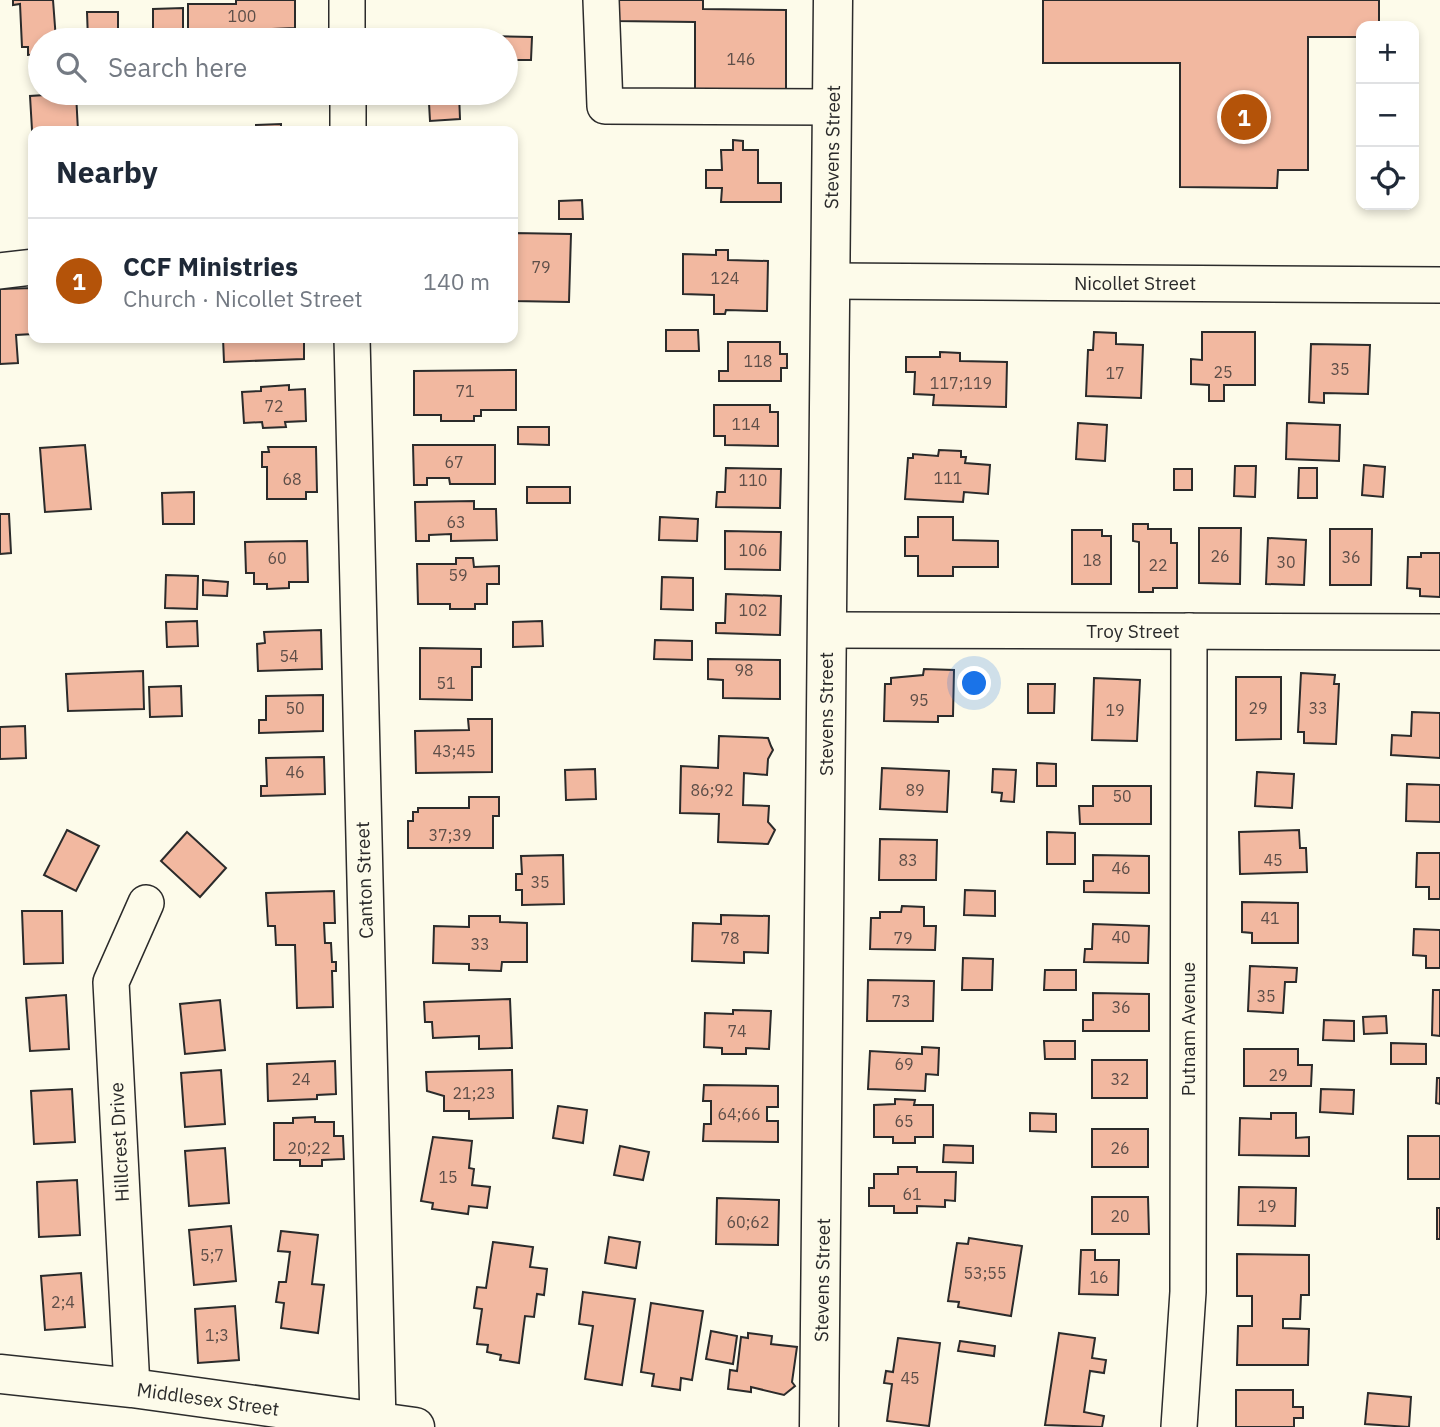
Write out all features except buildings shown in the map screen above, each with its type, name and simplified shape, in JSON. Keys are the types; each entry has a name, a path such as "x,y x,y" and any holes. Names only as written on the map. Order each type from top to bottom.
{"main road":[{"name":"Stevens Street","path":"819,1427 825,1080 833,0"},
{"name":"Middlesex Street","path":"0,1374 132,1388 415,1427"}],"street":[{"path":"347,0 347,28"},
{"path":"601,0 605,106 832,107"},
{"path":"348,105 348,126"},
{"path":"0,271 28,268"},
{"name":"Nicollet Street","path":"830,281 1440,285"},
{"name":"Canton Street","path":"352,343 378,1422"},
{"name":"Troy Street","path":"827,630 1440,632"},
{"name":"Putnam Avenue","path":"1180,1427 1188,1292 1189,631"},
{"name":"Hillcrest Drive","path":"132,1388 111,982 146,902"}],"place":[{"name":"CCF Ministries","path":"1244,117"}]}
